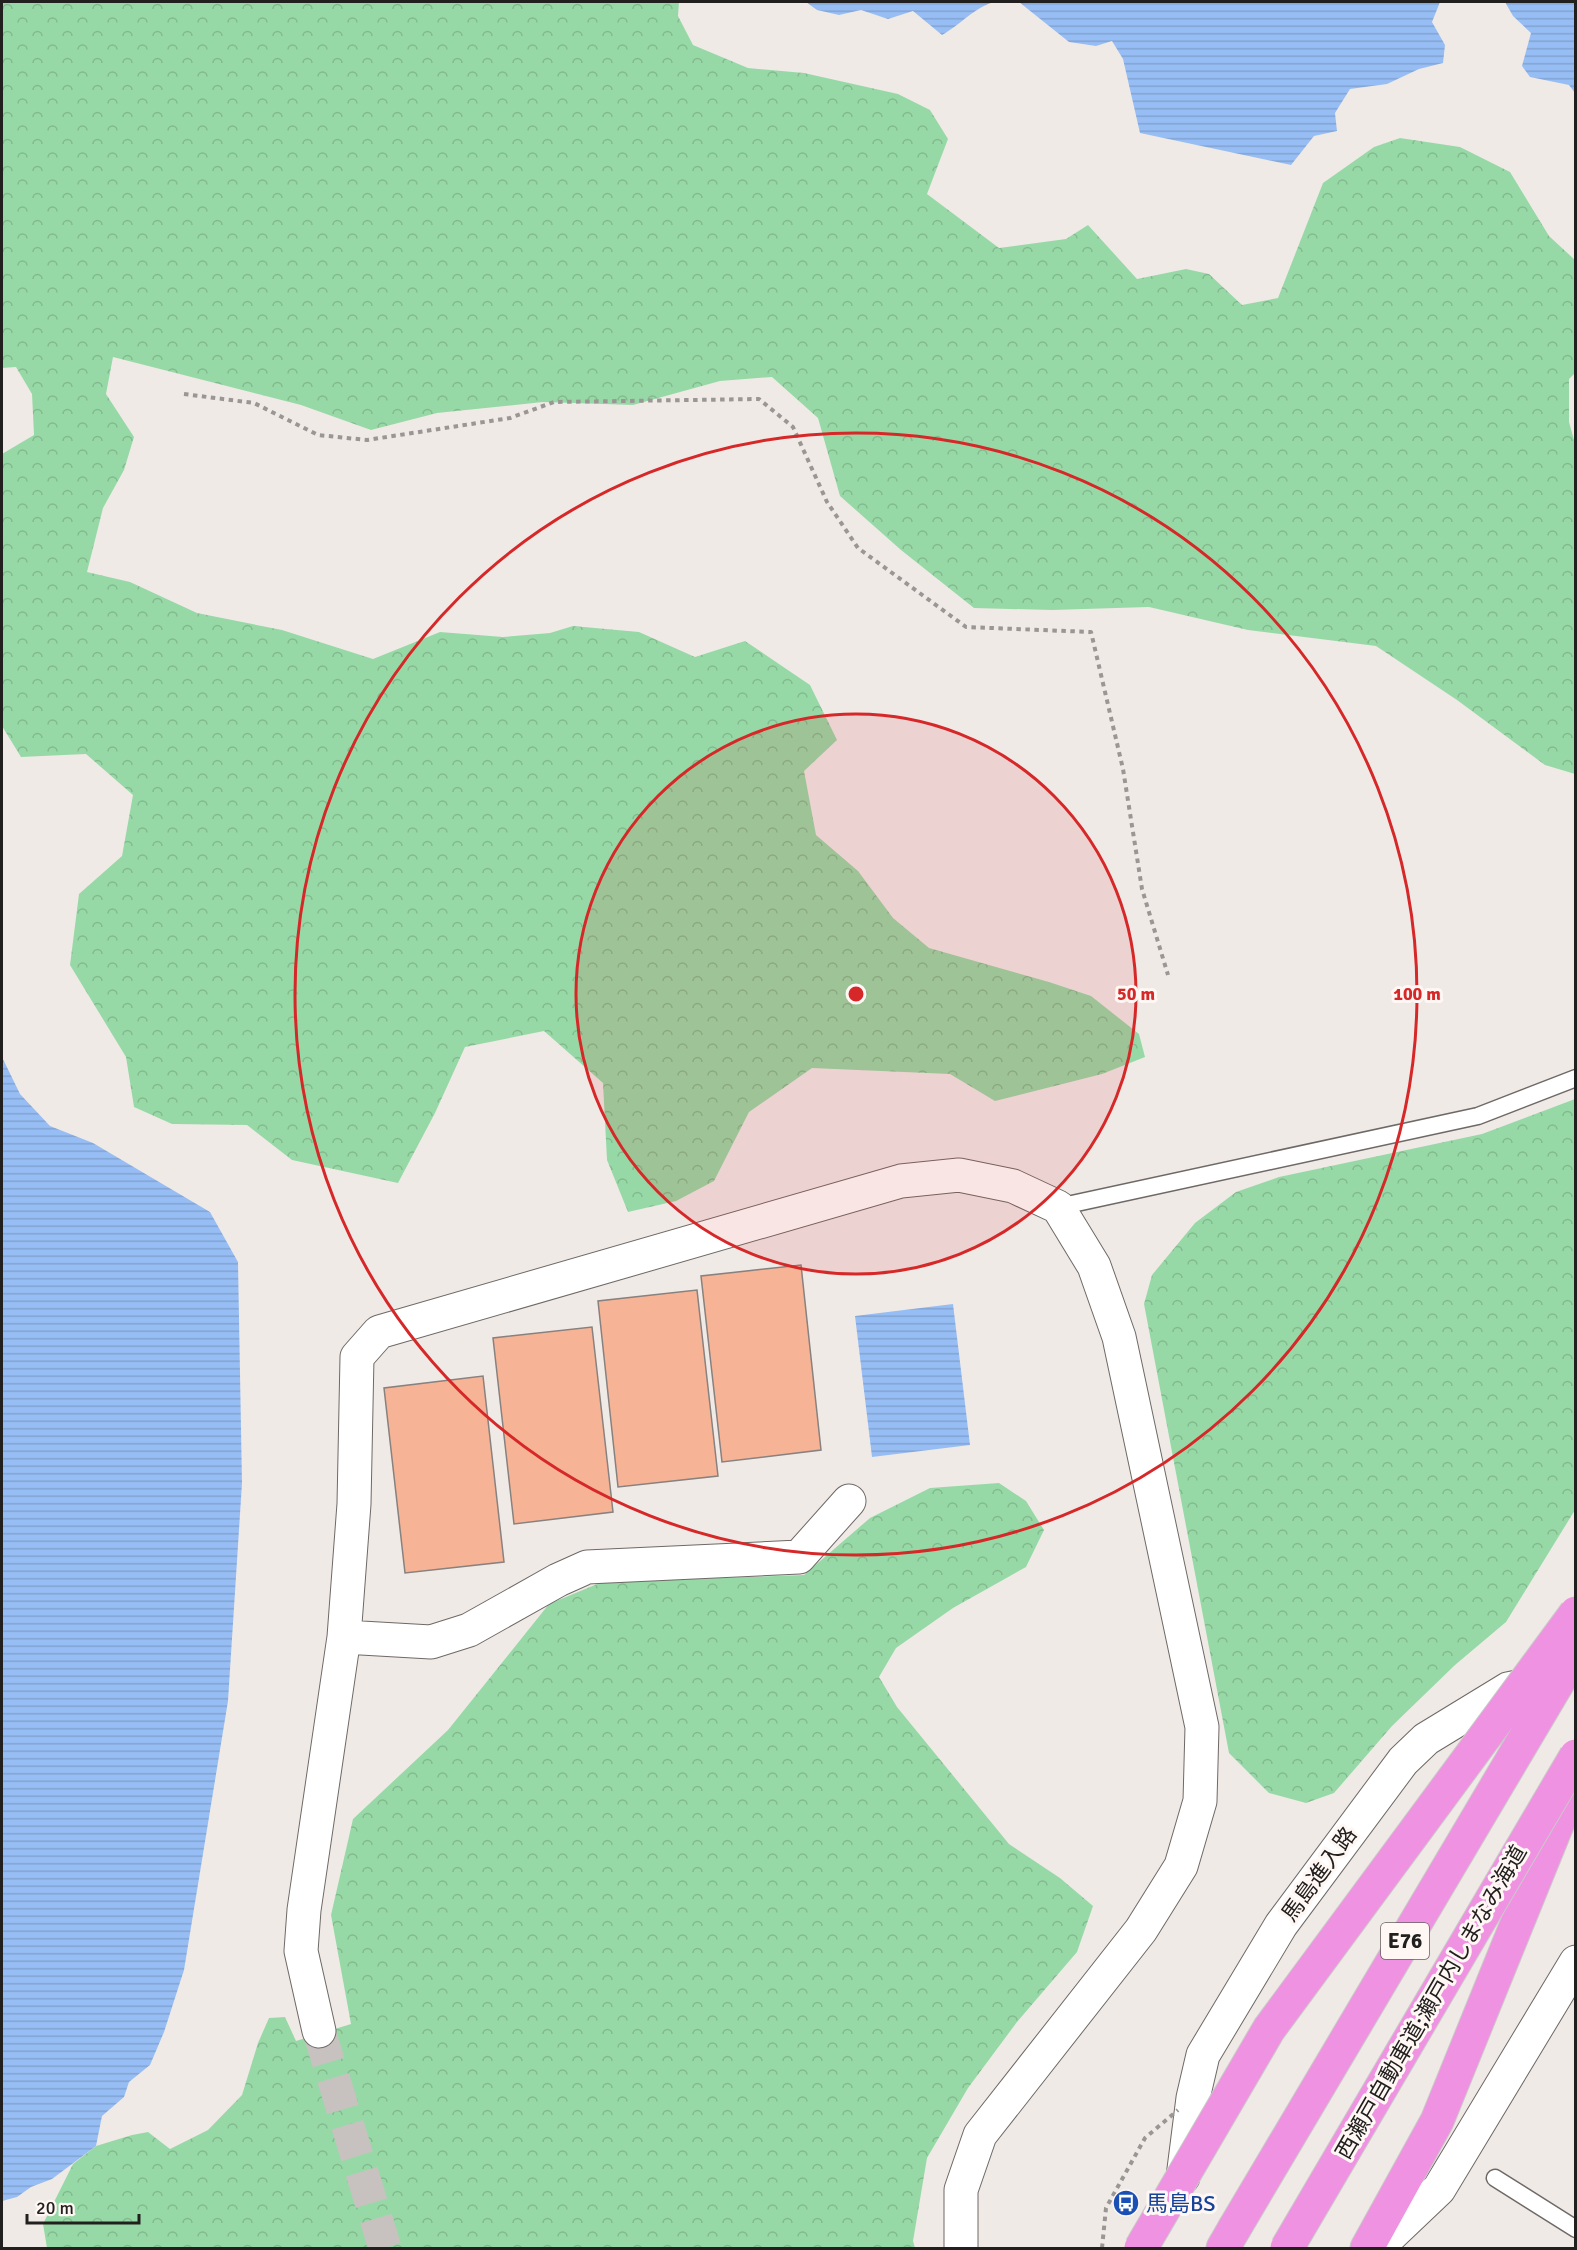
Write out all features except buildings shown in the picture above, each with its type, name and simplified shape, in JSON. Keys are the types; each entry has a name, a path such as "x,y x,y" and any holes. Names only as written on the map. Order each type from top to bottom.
{"highway":[{"path":"1141,2248 1269,2029 1575,1613"},
{"name":"E76","path":"1223,2248 1575,1652"},
{"name":"西瀬戸自動車道;瀬戸内しまなみ海道","path":"1287,2248 1575,1756"},
{"path":"1366,2248 1437,2121 1575,1778"}],"street":[{"path":"319,2031 300,1951 344,1637 354,1504 357,1358 379,1332 901,1181 959,1175 1013,1186 1058,1207 1094,1266 1119,1337 1202,1727 1200,1801 1181,1866 1141,1930 980,2134 961,2190 961,2248"},
{"path":"344,1637 431,1642 469,1630 558,1580 587,1567 799,1557 849,1501"},
{"name":"馬島進入路","path":"1182,2176 1193,2098 1203,2055 1281,1925 1403,1761 1426,1739 1508,1689 1575,1676"},
{"path":"1377,2248 1439,2189 1575,1962"}],"lane":[{"path":"1058,1207 1478,1116 1575,1078"},
{"path":"1495,2178 1575,2229"}],"path":[{"path":"184,394 254,403 318,435 367,440 510,418 555,402 759,399 794,427 827,502 858,548 966,627 1091,632 1123,769 1142,889 1168,975"},
{"path":"1102,2248 1106,2208 1145,2138 1193,2098"}],"green space":[{"path":"2,2 679,2 678,16 693,45 748,68 804,73 898,94 930,110 948,139 927,194 999,248 1066,239 1088,225 1137,279 1186,269 1209,274 1242,305 1278,298 1323,183 1374,147 1400,138 1460,147 1510,172 1549,236 1575,260 1576,372 1569,379 1569,422 1576,447 1575,774 1545,765 1457,700 1376,646 1248,630 1149,607 1052,610 974,608 901,550 840,496 818,418 772,377 720,381 633,405 543,402 437,413 371,430 301,405 113,357 106,394 134,437 124,470 103,508 87,572 130,582 197,613 282,630 373,659 440,632 503,637 550,633 573,626 639,632 695,657 745,641 810,685 837,740 804,771 816,835 858,871 893,918 929,948 1091,996 1139,1034 1145,1057 1102,1074 995,1101 950,1074 812,1068 749,1112 714,1181 676,1201 628,1212 607,1160 603,1083 544,1031 465,1047 435,1113 398,1183 292,1160 247,1125 172,1124 134,1107 126,1057 70,965 79,894 122,856 133,795 86,754 21,757 2,726 2,454 34,435 32,394 16,367 2,368"},
{"path":"1575,1099 1575,1510 1506,1622 1455,1665 1392,1726 1334,1793 1306,1803 1269,1793 1229,1753 1144,1304 1152,1275 1195,1223 1236,1192 1279,1177 1482,1134"},
{"path":"999,1483 1026,1501 1044,1530 1026,1567 953,1608 896,1648 879,1677 897,1707 1009,1844 1060,1878 1093,1906 1077,1952 1017,2022 968,2088 927,2158 913,2241 915,2248 47,2248 43,2224 73,2164 96,2146 132,2135 148,2132 170,2149 208,2130 242,2095 258,2043 269,2018 285,2017 296,2041 351,2024 331,1915 353,1819 448,1730 549,1604 602,1582 804,1575 870,1518 930,1488"}],"water":[{"path":"806,2 995,2 975,11 942,35 913,11 888,19 861,10 839,15 817,10"},
{"path":"1019,2 1440,2 1432,22 1445,45 1443,63 1419,69 1387,84 1350,89 1335,113 1337,131 1314,136 1291,165 1140,133 1123,59 1112,41 1096,46 1069,42"},
{"path":"1505,2 1575,2 1575,93 1569,85 1530,77 1522,66 1531,33 1513,16"},
{"path":"2,1057 20,1094 50,1126 93,1143 210,1212 238,1262 242,1483 228,1701 184,1970 164,2032 150,2065 129,2082 124,2097 102,2116 96,2146 52,2179 31,2187 17,2197 2,2201"},
{"path":"953,1304 970,1445 872,1457 855,1316"}],"tunnel":[{"path":"319,2031 385,2248"}],"place":[{"name":"馬島BS","path":"1126,2203"}]}
